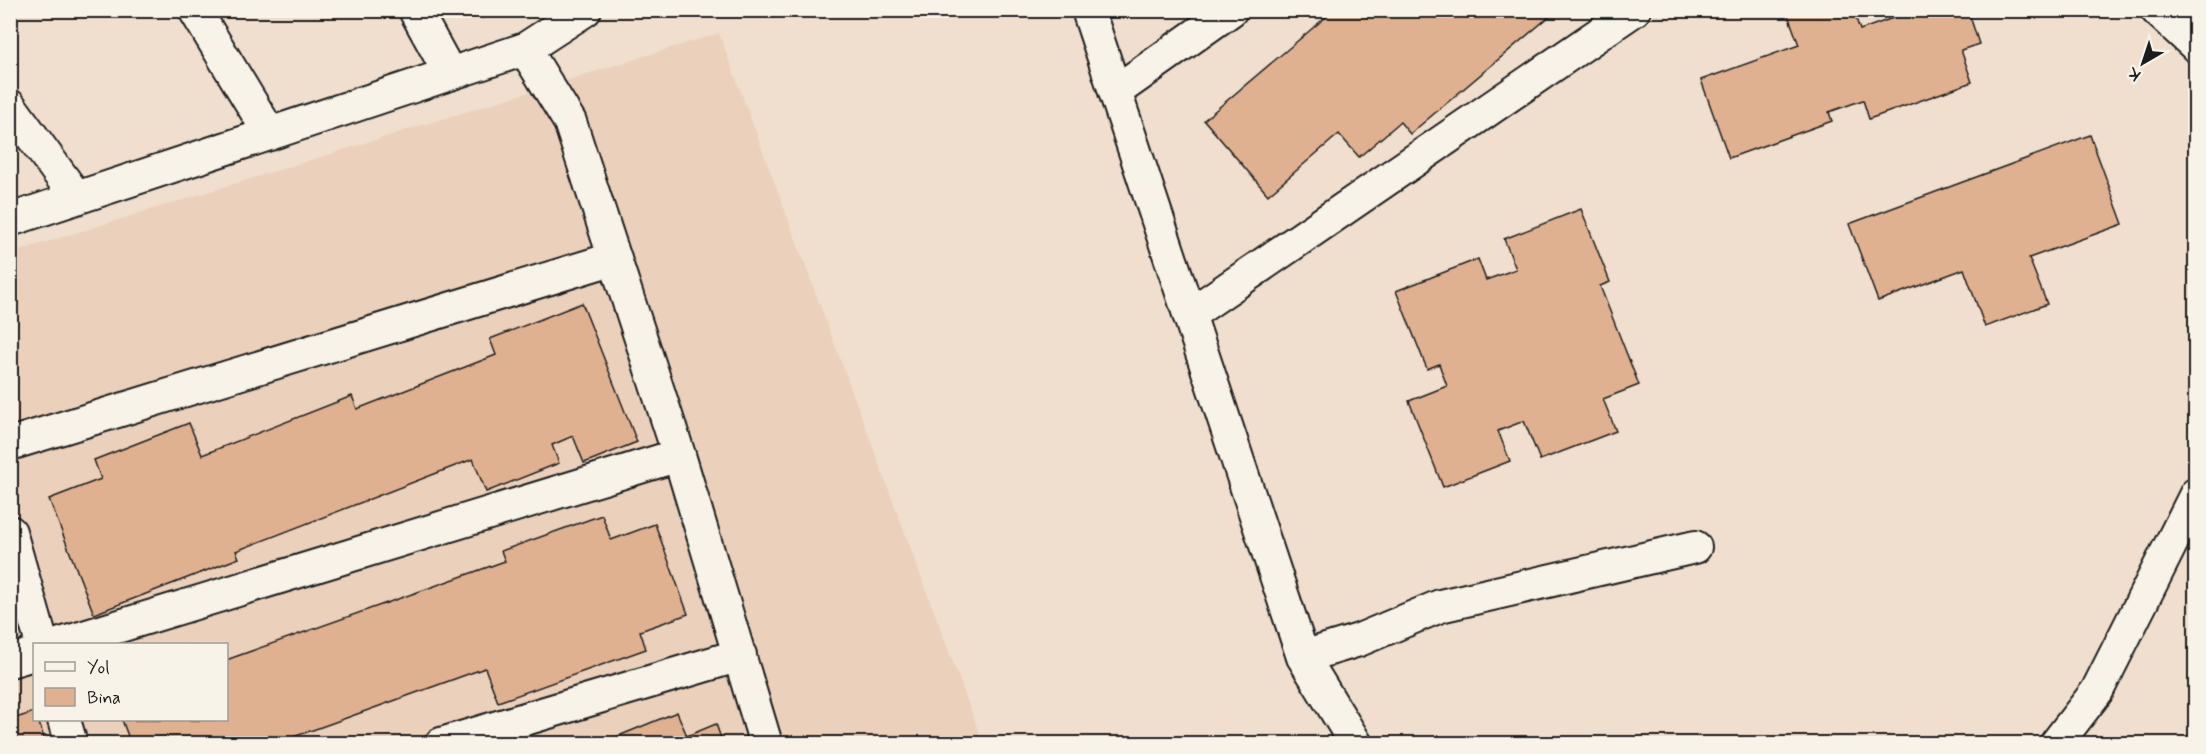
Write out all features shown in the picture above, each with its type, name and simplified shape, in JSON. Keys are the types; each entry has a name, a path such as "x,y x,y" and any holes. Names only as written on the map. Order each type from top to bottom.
{"street":[{"path":"195,10 270,134"},
{"path":"415,10 450,74"},
{"path":"10,220 525,49 585,10"},
{"path":"1088,10 1303,657 1356,744"},
{"path":"1115,92 1231,10"},
{"path":"1189,315 1634,10"},
{"path":"2157,10 2196,46"},
{"path":"525,49 570,122 680,455 766,744"},
{"path":"10,106 77,198"},
{"path":"10,444 615,258"},
{"path":"68,643 680,455"},
{"path":"2056,744 2097,691 2196,494"},
{"path":"10,532 41,643"},
{"path":"1303,657 1359,640 1440,606 1695,547"},
{"path":"10,662 33,654"},
{"path":"441,744 740,655"},
{"path":"64,721 71,744"}],"shaded area":[{"path":"719,33 983,743 11,744 11,253"}],"building":[{"path":"478,10 498,10 482,18"},
{"path":"1322,10 1557,10 1410,134 1400,122 1359,157 1339,134 1268,195 1204,120 1327,16"},
{"path":"1786,10 1853,10 1860,30 1915,10 1968,10 1979,44 1961,50 1972,82 1869,119 1863,100 1829,112 1832,121 1729,158 1701,80 1799,45"},
{"path":"2090,135 2123,224 2029,258 2047,304 1985,327 1964,269 1878,301 1849,224"},
{"path":"1581,209 1610,282 1600,286 1639,385 1603,399 1616,431 1540,460 1524,421 1498,431 1510,461 1443,487 1409,401 1447,386 1439,364 1427,369 1396,291 1478,259 1486,280 1516,269 1504,239"},
{"path":"582,303 637,442 584,463 573,436 552,445 559,463 486,492 473,459 236,551 239,558 94,614 49,499 101,479 94,460 189,423 202,455 352,396 357,409 496,355 490,339"},
{"path":"602,515 611,540 655,524 688,614 640,631 646,649 498,702 485,668 274,744 131,744 122,721 228,721 228,659 505,561 501,551"},
{"path":"33,712 33,721 38,721 46,744 10,744 10,720"},
{"path":"677,712 687,736 716,724 723,744 599,744"}]}
